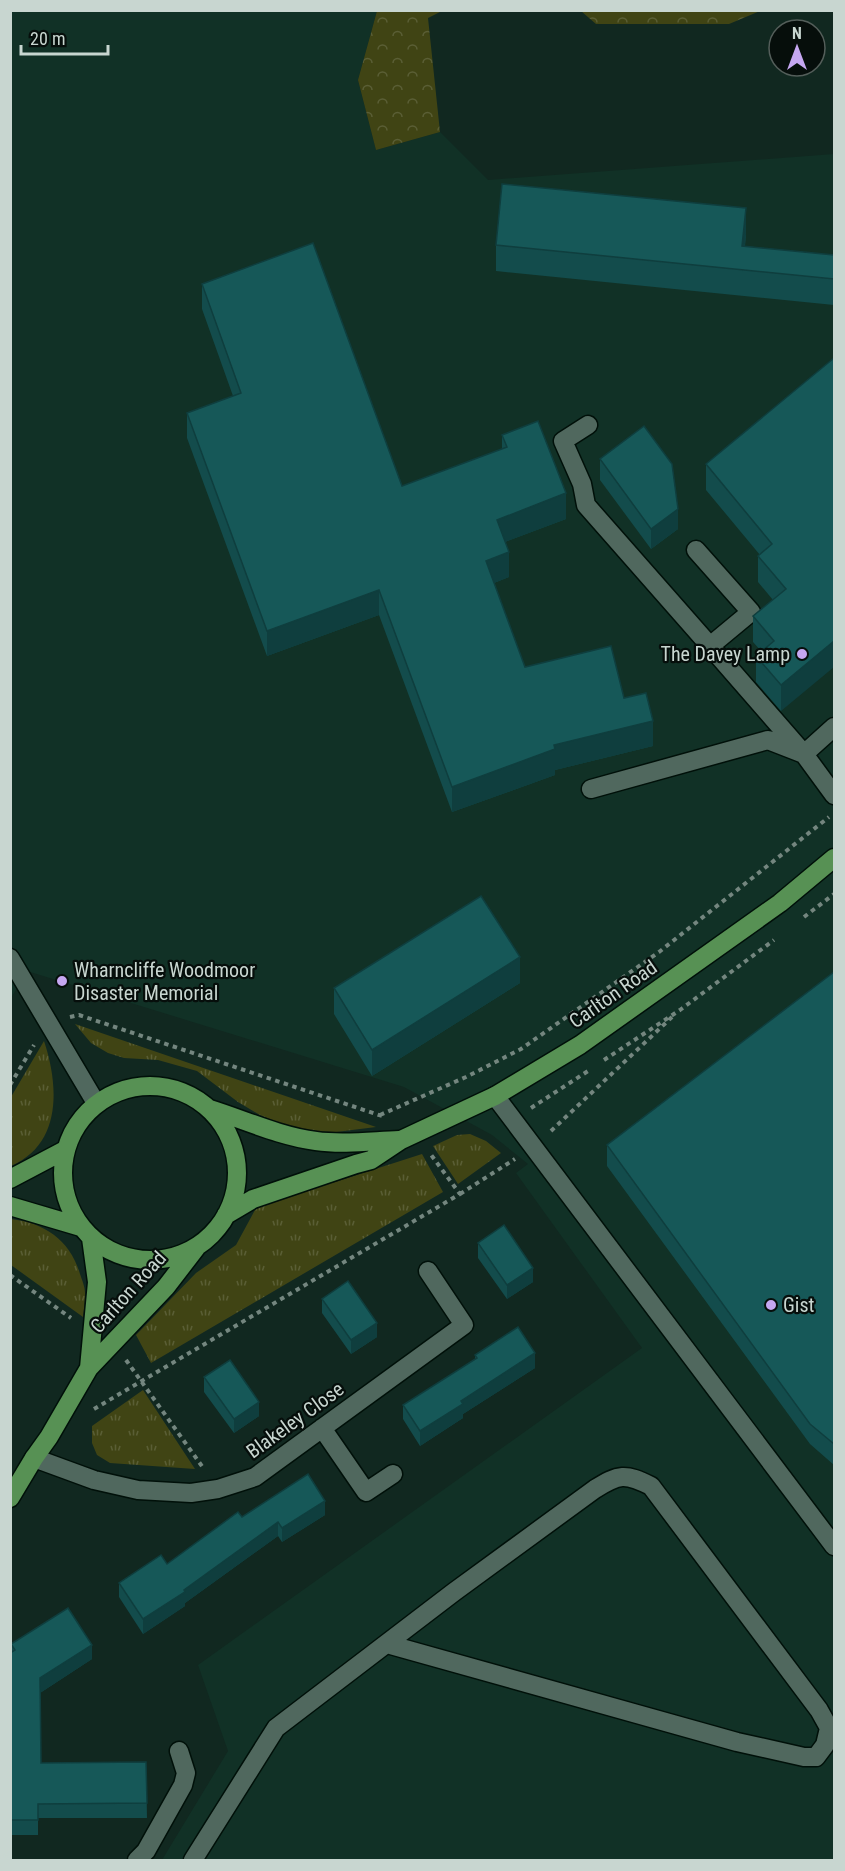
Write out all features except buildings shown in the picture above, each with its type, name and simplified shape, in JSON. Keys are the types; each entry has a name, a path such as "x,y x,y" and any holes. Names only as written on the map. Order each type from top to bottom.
{"main road":[{"name":"Carlton Road","path":"226,1215 253,1199 370,1160 409,1137 495,1096 580,1045 780,903 834,858"},
{"path":"10,1206 86,1232 116,1253 144,1260 173,1257 199,1245 210,1236 226,1215 235,1193 237,1170 234,1148 224,1127 210,1109 190,1095 166,1087 142,1086 118,1091 96,1104 82,1117 72,1132 62,1166 66,1198 72,1213 86,1232"},
{"name":"Carlton Road","path":"210,1109 276,1132 319,1142 409,1137"},
{"path":"10,1179 65,1150"},
{"name":"Carlton Road","path":"86,1232 98,1282 89,1368"},
{"name":"Carlton Road","path":"10,1498 89,1368 166,1287 199,1245"}],"street":[{"path":"588,425 562,441 582,484 586,505 804,754 834,795"},
{"path":"696,550 751,612 710,646"},
{"path":"804,754 834,727"},
{"path":"591,789 768,740 804,754"},
{"path":"10,958 96,1104"},
{"path":"495,1096 834,1546"},
{"name":"Blakeley Close","path":"34,1458 94,1480 138,1490 191,1493 218,1489 255,1477 464,1325 428,1271"},
{"path":"321,1428 366,1492 393,1474"},
{"path":"193,1860 276,1728 387,1644 526,1539 613,1477 633,1477 651,1486 819,1710 829,1728 830,1748 816,1757 804,1757 737,1742 387,1644"},
{"path":"137,1860 146,1851 183,1785 186,1773 178,1751"}],"path":[{"path":"379,1116 466,1077 521,1049 658,952 834,812"},
{"path":"798,922 834,894"},
{"path":"600,1063 680,1010 780,935"},
{"path":"218,1489 142,1380 460,1194 548,1138 546,1136 680,1010"},
{"path":"10,1085 47,1022 79,1015 391,1119 460,1194"},
{"path":"531,1109 590,1069"}],"shaded area":[{"path":"11,11 377,11 358,80 376,150 440,132 488,180 834,154 834,1860 162,1860 228,1751 198,1665 642,1348 516,1173 528,1164 492,1135 404,1087 27,971 11,998"}],"green space":[{"path":"377,11 442,11 428,18 440,132 376,150 358,80"},
{"path":"581,11 760,11 729,24 596,24"},
{"path":"75,1024 376,1127 336,1132 309,1131 282,1124 238,1102 197,1071 158,1060 124,1058 108,1053 91,1043"},
{"path":"44,1041 49,1058 54,1095 48,1129 40,1144 28,1156 11,1166 11,1097"},
{"path":"470,1134 486,1141 501,1153 458,1184 433,1146 457,1135"},
{"path":"422,1154 443,1192 151,1363 136,1335 196,1273 236,1245 255,1210 282,1195 335,1182"},
{"path":"11,1219 35,1224 45,1229 63,1243 70,1252 76,1262 84,1288 83,1317 11,1265"},
{"path":"143,1390 195,1469 110,1463 97,1455 92,1443 92,1426"}],"place":[{"name":"The Davey Lamp","path":"802,654"},
{"name":"Wharncliffe Woodmoor Disaster Memorial","path":"62,981"},
{"name":"Gist","path":"771,1305"}]}
